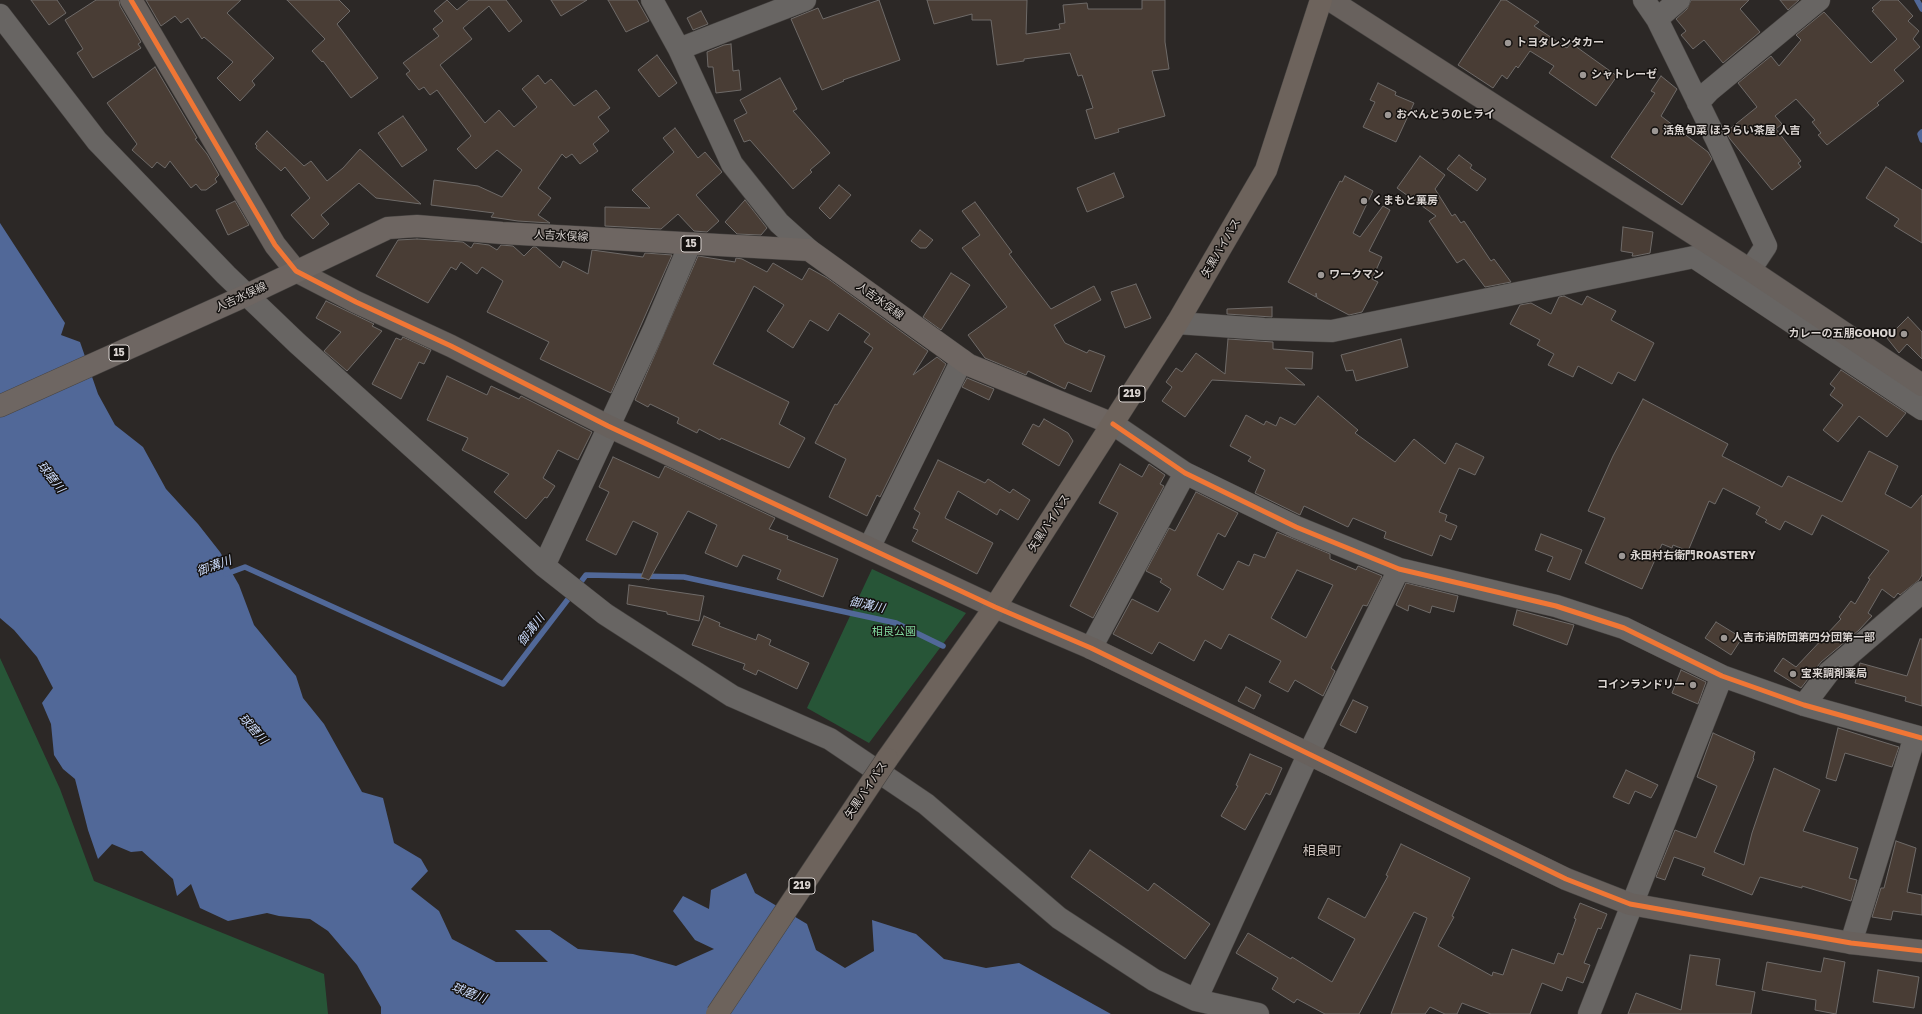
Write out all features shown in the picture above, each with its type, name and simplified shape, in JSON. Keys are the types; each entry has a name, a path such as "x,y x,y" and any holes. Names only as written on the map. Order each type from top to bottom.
{"highway":[{"name":"矢黒バイパス","path":"717,1014 887,759 995,607 1177,323 1266,170 1321,0"}],"main road":[{"name":"人吉水俣線","path":"0,406 242,297 388,228 417,226 502,233 809,250 962,360 1112,424"}],"street":[{"path":"131,0 275,244 296,271 356,302 451,346 608,426 995,607 1091,648 1308,755 1566,879 1630,904 1851,943 1922,951"},
{"path":"652,0 679,49 732,164 779,223 809,250"},
{"path":"679,49 805,0"},
{"path":"1330,0 1750,270 1922,384"},
{"path":"1644,0 1657,19 1766,246 1750,270"},
{"path":"1657,19 1679,0"},
{"path":"1698,103 1709,91 1819,0"},
{"path":"0,15 97,141 242,297 297,344 544,566 605,614 732,696 830,739 926,804 1059,918 1154,980 1196,1000 1258,1014"},
{"path":"544,566 654,329 690,244"},
{"path":"1177,323 1264,329 1332,331 1694,257 1922,409"},
{"path":"869,548 962,360"},
{"path":"1112,424 1185,472 1296,527 1399,569 1556,606 1624,628 1722,676 1804,705 1919,737 1851,943"},
{"path":"1091,648 1185,472"},
{"path":"1196,1000 1308,755 1399,569"},
{"path":"1804,705 1829,672 1922,592"},
{"path":"1589,1014 1630,904 1722,676"}],"green space":[{"name":"相良公園","path":"872,569 966,613 869,743 807,708"},
{"path":"0,658 60,789 94,881 324,974 328,1014 0,1014"}],"water":[{"name":"球磨川","path":"0,223 65,323 61,335 80,342 98,394 115,425 143,447 166,489 198,524 220,552 239,585 254,625 296,676 303,698 324,724 362,792 383,798 394,843 421,859 428,871 411,889 439,911 452,939 496,962 548,962 515,930 550,930 578,949 633,954 676,966 714,949 695,940 673,911 683,896 709,909 711,890 746,873 755,893 807,924 816,950 845,968 874,951 872,920 916,934 944,959 986,968 1019,963 1111,1014 381,1014 381,1007 357,965 328,931 310,919 279,916 267,913 228,921 200,908 191,884 177,896 173,879 142,851 131,852 112,844 98,859 88,830 75,779 63,769 54,755 51,724 42,703 53,688 37,657 14,630 0,618"}],"building":[{"path":"31,0 57,0 66,13 49,25"},
{"path":"96,0 119,0 120,6 141,42 138,44 141,48 93,78 77,53 83,49 65,20"},
{"path":"146,0 241,0 227,13 274,58 252,81 255,85 240,101 217,78 233,62 204,37 202,39 188,18 181,23 175,16 161,26"},
{"path":"287,0 339,0 350,11 337,24 378,78 351,98 323,61 322,62 312,51 325,39"},
{"path":"447,0 457,10 469,0 506,0 522,21 509,32 489,6 463,28 472,39 440,65 485,123 499,110 514,127 537,107 522,89 538,75 545,84 551,79 574,106 596,90 610,108 598,117 609,131 593,144 598,151 580,164 572,154 566,158 562,154 538,188 551,198 538,215 550,223 518,221 491,217 494,213 431,205 434,180 478,186 502,197 522,170 497,150 476,169 457,149 471,136 437,90 430,95 424,87 419,90 406,74 410,71 403,63 439,36 433,29 443,21 434,11"},
{"path":"551,0 587,0 561,16"},
{"path":"608,0 637,0 649,21 626,32"},
{"path":"879,0 900,60 843,80 844,81 822,90 791,19 818,8 823,19"},
{"path":"927,0 1027,0 1026,34 1060,29 1059,24 1065,23 1063,5 1087,3 1088,9 1142,9 1142,0 1165,0 1165,42 1169,69 1152,71 1165,116 1118,129 1119,132 1095,139 1086,110 1093,108 1082,75 1078,76 1070,53 1024,59 1024,61 997,65 991,20 972,20 972,14 934,24"},
{"name":"トヨタレンタカー","path":"1501,0 1506,0 1539,22 1534,26 1567,48 1571,43 1617,76 1596,106 1549,73 1554,66 1530,51 1518,68 1516,66 1507,79 1502,75 1493,88 1458,65"},
{"path":"1691,0 1749,0 1740,9 1760,32 1723,63 1704,40 1693,49 1681,35 1686,31 1676,19 1687,9"},
{"path":"1780,0 1799,0 1788,10"},
{"path":"1881,0 1898,0 1913,16 1908,21 1919,31 1913,39 1920,47 1894,70 1904,81 1877,103 1879,105 1827,145 1818,135 1821,133 1812,122 1815,120 1796,99 1775,116 1782,124 1776,129 1801,161 1798,163 1801,167 1772,190 1730,139 1726,132 1757,107 1738,83 1771,56 1779,66 1801,40 1796,35 1824,12 1871,63 1897,39 1872,11 1874,10 1872,8"},
{"path":"701,11 708,24 693,30 687,18"},
{"path":"731,44 733,71 739,70 741,90 716,93 713,67 708,67 707,52 724,45"},
{"path":"657,55 677,83 659,97 638,70"},
{"path":"155,67 197,138 195,139 207,154 219,175 215,179 217,182 206,190 201,190 196,184 191,188 170,161 165,168 157,162 152,168 132,150 137,144 107,103"},
{"name":"活魚旬菜 ほうらい茶屋 人吉","path":"1661,76 1677,89 1661,116 1708,152 1712,159 1682,205 1611,157 1655,93 1651,91"},
{"path":"780,78 797,109 793,111 830,153 810,170 812,172 793,189 750,140 744,142 734,120 747,113 740,100"},
{"name":"おべんとうのヒライ","path":"1378,83 1396,92 1395,95 1414,103 1396,142 1363,127 1375,102 1370,100"},
{"path":"403,116 427,150 402,167 378,133"},
{"path":"675,128 698,158 705,152 722,172 696,195 719,221 707,232 694,231 678,214 661,229 605,226 605,207 650,208 632,190 674,152 663,138"},
{"path":"267,131 304,166 311,161 327,181 343,168 360,149 421,204 376,198 359,183 321,215 329,224 313,239 291,215 310,198 285,167 281,171 256,148 257,146 255,144"},
{"path":"1459,155 1472,165 1470,168 1486,179 1477,191 1447,169"},
{"path":"1420,156 1445,175 1435,189 1452,216 1455,214 1461,223 1464,221 1491,261 1494,259 1511,282 1485,287 1464,259 1457,263 1429,221 1436,216 1397,188"},
{"path":"1886,167 1922,190 1922,243 1894,226 1899,219 1866,198"},
{"path":"1114,173 1124,197 1087,212 1077,188"},
{"path":"1345,176 1373,191 1353,233 1360,237 1383,206 1390,210 1369,251 1382,257 1372,279 1378,282 1362,312 1349,315 1317,298 1316,293 1316,297 1288,282 1340,181 1342,182"},
{"path":"839,185 851,195 830,219 819,208"},
{"path":"745,200 767,228 761,235 737,234 725,222"},
{"path":"235,201 249,225 228,235 216,210"},
{"path":"975,202 1012,252 1009,254 1051,309 1094,286 1101,300 1054,325 1065,343 1087,353 1089,350 1105,356 1091,392 1068,382 1065,389 1028,371 1026,375 985,358 968,335 1007,307 962,248 980,235 962,211"},
{"path":"1623,227 1653,232 1650,253 1632,256 1633,253 1621,251"},
{"path":"920,230 933,240 926,248 920,248 911,241"},
{"path":"417,239 463,242 471,248 474,243 489,245 497,250 501,245 513,246 524,256 533,247 536,247 560,268 563,261 588,274 592,250 643,257 645,253 672,255 611,393 540,359 549,342 487,312 503,281 482,267 477,274 461,262 456,270 451,267 428,303 376,276 398,240"},
{"path":"698,256 735,262 736,258 742,259 767,272 773,263 802,280 809,268 827,278 928,351 913,375 937,357 946,364 880,497 877,495 867,516 829,497 846,459 815,443 835,404 837,405 873,348 864,342 870,334 839,313 828,331 810,320 793,348 767,331 784,305 754,286 713,364 789,402 779,424 805,438 789,468 721,438 720,440 699,429 697,433 677,423 679,418 650,404 648,407 635,400"},
{"path":"951,273 970,285 941,330 923,317"},
{"path":"1136,284 1151,318 1125,328 1111,292"},
{"path":"1564,296 1582,305 1587,296 1616,311 1611,320 1654,343 1635,381 1618,372 1612,384 1578,366 1573,377 1548,365 1554,354 1537,345 1540,340 1510,324 1520,305 1531,303 1551,314 1559,297"},
{"path":"326,301 374,324 372,326 382,331 347,371 324,351 341,332 316,318"},
{"path":"1272,307 1272,317 1227,314 1227,309"},
{"name":"カレーの五朋GOHOU","path":"1908,317 1922,332 1922,359 1907,344 1899,353 1887,338"},
{"path":"403,337 431,350 424,364 419,362 401,399 372,384 396,338 401,340"},
{"path":"1228,339 1273,342 1273,349 1313,352 1312,369 1285,368 1305,385 1212,380 1185,417 1162,401 1172,387 1166,382 1176,368 1182,372 1196,353 1225,374"},
{"path":"1401,339 1408,367 1356,381 1353,370 1346,371 1341,355"},
{"path":"1841,370 1906,413 1887,437 1859,416 1838,442 1823,430 1843,405 1830,395 1835,388 1830,384"},
{"path":"447,376 487,395 491,386 519,399 521,396 592,432 578,460 558,450 543,478 555,486 547,498 545,497 526,519 494,492 509,474 462,450 468,438 427,420"},
{"path":"967,378 994,389 989,400 962,387"},
{"path":"1318,396 1358,430 1355,433 1395,462 1414,439 1445,464 1456,443 1484,457 1475,475 1459,468 1439,512 1447,515 1445,521 1457,526 1451,540 1440,535 1432,556 1384,538 1386,532 1353,518 1348,527 1304,506 1300,515 1255,493 1265,470 1248,461 1251,457 1230,446 1246,415 1264,425 1266,421 1276,426 1280,417 1295,425"},
{"path":"1643,399 1728,444 1722,456 1782,487 1788,476 1842,502 1869,451 1898,466 1885,494 1911,508 1922,495 1922,575 1919,580 1900,595 1898,593 1894,598 1882,589 1868,613 1872,616 1859,630 1821,662 1801,688 1774,671 1783,658 1796,667 1841,619 1839,617 1851,601 1855,604 1870,579 1868,578 1889,551 1822,515 1812,535 1785,521 1780,530 1765,522 1767,520 1756,514 1760,507 1723,488 1715,504 1709,501 1688,551 1673,545 1672,548 1662,544 1642,589 1585,563 1605,518 1588,511 1613,456"},
{"path":"1044,419 1068,433 1073,441 1059,466 1022,444 1033,424 1039,427"},
{"path":"613,457 659,478 665,466 775,518 769,529 788,536 787,539 838,559 823,597 777,579 781,570 743,555 737,567 705,553 717,525 688,511 649,580 641,577 658,533 633,521 616,555 586,540 609,492 599,487"},
{"path":"938,460 985,483 988,479 1010,493 1013,489 1030,500 1018,520 1000,509 997,515 958,491 945,518 993,543 977,574 912,541 918,530 913,528 920,513 914,509"},
{"path":"1120,464 1142,477 1149,464 1165,475 1160,484 1164,486 1093,618 1070,606 1118,513 1099,503"},
{"path":"1196,492 1238,513 1225,537 1218,533 1197,575 1223,590 1238,561 1249,566 1254,554 1265,558 1277,532 1330,554 1330,559 1356,570 1358,566 1382,576 1367,606 1363,605 1331,668 1335,671 1323,696 1295,680 1288,692 1269,682 1281,661 1229,634 1221,649 1205,640 1194,661 1159,642 1152,654 1113,634 1132,599 1158,612 1171,589 1160,582 1162,579 1146,571 1169,528 1175,531","holes":["1297,570 1333,585 1306,638 1271,618"]},
{"path":"1541,534 1582,550 1570,580 1547,571 1553,557 1535,550"},
{"path":"1406,583 1458,596 1454,612 1432,606 1430,613 1409,605 1408,611 1396,605"},
{"path":"629,585 704,596 699,621 667,614 667,612 627,604"},
{"path":"1517,610 1574,625 1567,645 1513,625"},
{"path":"704,616 720,623 719,626 756,640 758,634 771,640 769,645 809,663 797,689 758,670 756,675 743,669 745,664 692,645"},
{"name":"人吉市消防団第四分団第一部","path":"1716,622 1742,638 1731,655 1705,638"},
{"path":"1920,639 1922,639 1922,706 1905,701 1906,697 1855,683 1860,663 1907,676"},
{"name":"コインランドリー","path":"1681,670 1706,682 1698,704 1672,693"},
{"path":"1246,687 1261,695 1254,709 1238,701"},
{"path":"1353,700 1368,707 1356,733 1340,725"},
{"path":"1838,728 1899,747 1892,767 1845,753 1836,781 1826,778"},
{"path":"1713,733 1755,752 1754,759 1714,852 1744,865 1752,833 1774,768 1820,790 1803,831 1858,848 1849,878 1857,880 1851,901 1802,886 1802,888 1760,877 1752,895 1702,875 1705,868 1674,857 1665,880 1656,877 1675,830 1696,838 1717,786 1697,777"},
{"path":"1250,754 1282,768 1270,795 1266,793 1245,830 1221,816 1238,786 1236,785"},
{"path":"1626,770 1658,785 1651,798 1635,791 1629,804 1613,797"},
{"path":"1896,841 1916,848 1907,892 1922,895 1922,915 1893,911 1891,920 1872,917 1881,888 1884,888"},
{"path":"1401,844 1470,878 1452,916 1454,917 1438,946 1492,976 1493,972 1503,975 1512,949 1554,964 1558,953 1563,955 1580,903 1607,914 1601,929 1598,928 1584,963 1590,965 1583,983 1567,977 1562,991 1542,983 1530,1014 1491,1014 1462,1003 1457,1014 1445,1014 1430,1007 1425,1014 1391,1014 1427,918 1414,912 1359,1014 1325,1014 1297,999 1294,1003 1272,989 1278,978 1236,953 1248,933 1291,959 1292,957 1332,982 1355,939 1318,918 1328,898 1365,918 1388,876 1386,875"},
{"path":"1090,850 1148,891 1154,883 1210,924 1185,959 1071,877"},
{"path":"1690,955 1720,959 1716,985 1755,992 1751,1014 1628,1014 1636,993 1681,1010"},
{"path":"1824,958 1845,962 1836,1014 1815,1010 1816,1000 1762,990 1767,962 1821,972"},
{"path":"1878,970 1919,977 1914,1008 1873,1002"}],"waterway":[{"path":"1917,0 1922,9"},
{"path":"1922,132 1920,134 1922,140"},
{"name":"御溝川","path":"226,574 245,567 503,684 572,594"},
{"name":"御溝川","path":"577,587 586,575 684,577 896,623 943,646"}],"cycle path":[{"path":"131,0 275,245 296,271 356,302 451,346 608,426 995,607 1091,648 1566,879 1630,904 1851,943 1922,951"},
{"path":"1113,424 1185,473 1296,527 1399,569 1556,606 1624,628 1722,676 1804,705 1922,738"}],"place":[{"name":"トヨタレンタカー","path":"1508,43"},
{"name":"シャトレーゼ","path":"1583,75"},
{"name":"おべんとうのヒライ","path":"1388,115"},
{"name":"活魚旬菜 ほうらい茶屋 人吉","path":"1655,131"},
{"name":"くまもと菓房","path":"1364,201"},
{"name":"ワークマン","path":"1321,275"},
{"name":"カレーの五朋GOHOU","path":"1904,334"},
{"name":"永田村右衛門ROASTERY","path":"1622,556"},
{"name":"人吉市消防団第四分団第一部","path":"1724,638"},
{"name":"宝来調剤薬局","path":"1793,674"},
{"name":"コインランドリー","path":"1693,685"}],"district":[{"name":"相良町","path":"1322,851"}]}
